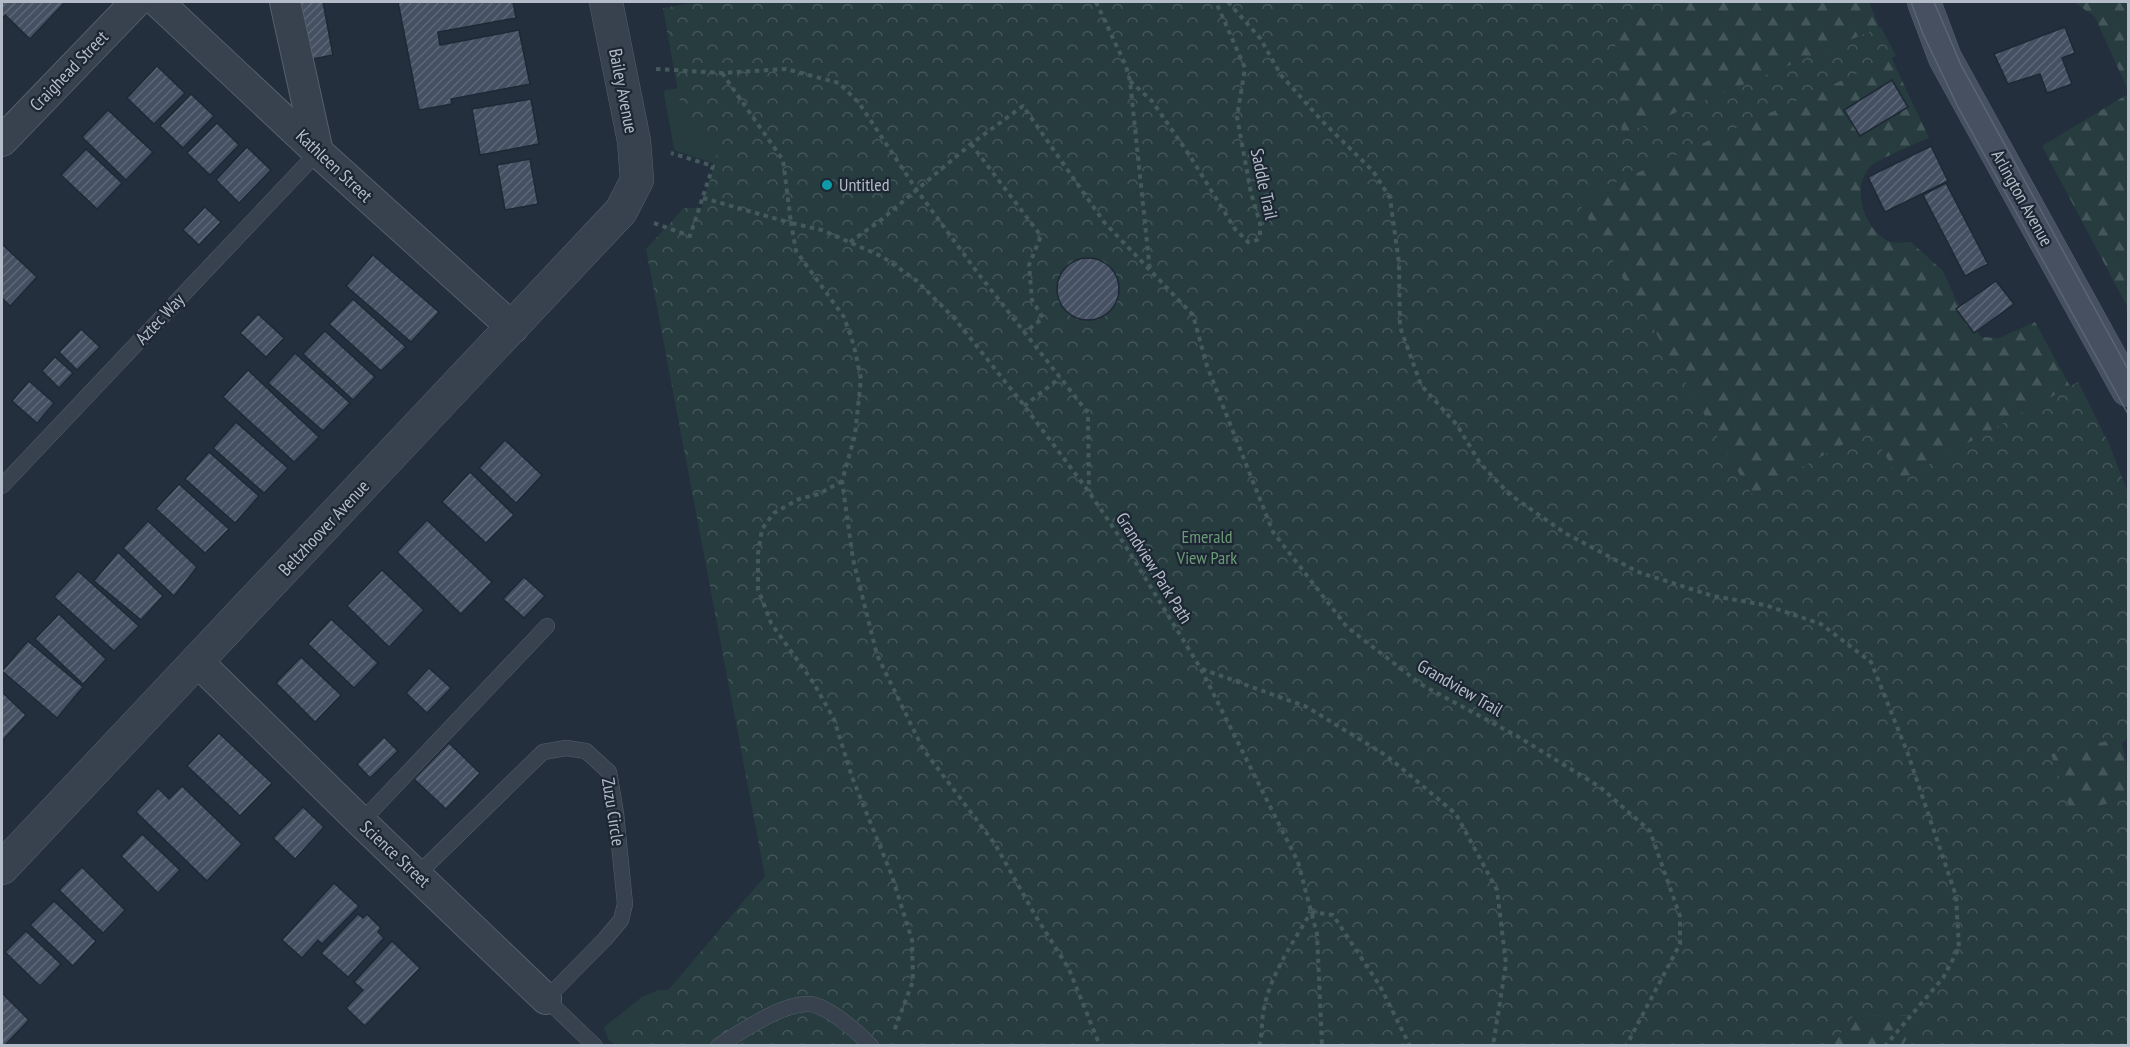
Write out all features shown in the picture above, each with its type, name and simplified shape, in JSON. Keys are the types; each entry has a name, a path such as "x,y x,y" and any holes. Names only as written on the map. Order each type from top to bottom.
{"main road":[{"name":"Arlington Avenue","path":"1924,2 1945,58 2128,390"}],"street":[{"name":"Craighead Street","path":"2,141 136,2"},
{"name":"Kathleen Street","path":"158,2 318,152 513,328"},
{"path":"285,2 318,152"},
{"name":"Bailey Avenue","path":"606,2 634,141 637,180"},
{"name":"Beltzhoover Avenue","path":"2,868 621,211 637,180"},
{"name":"Science Street","path":"197,662 546,999"}],"lane":[{"name":"Aztec Way","path":"2,486 318,152"},
{"path":"361,822 547,626"},
{"name":"Zuzu Circle","path":"418,874 543,752 566,748 586,751 609,772 616,813 625,904 621,920 546,999"},
{"name":"Science Street","path":"546,999 595,1046"},
{"path":"718,1046 781,1009 810,1004 830,1012 863,1037 871,1046"}],"path":[{"name":"Saddle Trail","path":"1096,2 1126,66 1130,81 1150,271"},
{"name":"Saddle Trail","path":"1130,81 1152,101 1190,156 1235,229 1248,242 1257,240 1260,236 1260,223 1251,193 1237,117 1245,68 1216,2"},
{"path":"1228,2 1260,39 1281,75 1322,121 1373,171 1390,198 1399,263 1400,327 1421,385 1457,425 1480,463 1509,494 1565,533 1638,572 1713,596 1765,605 1821,624 1871,662 1908,754 1956,896 1959,948 1943,978 1885,1046"},
{"path":"618,70 661,69 722,73 786,69 839,83 859,103 916,189 1024,333 1088,413 1089,492"},
{"path":"722,73 783,160 796,251 844,317 854,346 861,379 855,435 842,481 853,559 877,655 923,749 995,844 1069,969 1100,1046"},
{"name":"Grandview Trail","path":"971,144 1023,106 1104,222 1193,315 1207,366 1273,532 1347,627 1422,685 1517,736 1600,787 1650,831 1680,916 1680,944 1626,1046"},
{"path":"621,211 690,236 712,166 634,141"},
{"path":"850,242 881,220 971,144 1041,236 1029,265 1032,300 1043,318 1024,333"},
{"name":"Grandview Park Path","path":"703,198 822,230 883,257 916,281 954,319 1089,492 1125,545 1201,669 1298,862 1317,934 1322,1046"},
{"path":"1024,406 1060,378"},
{"path":"842,481 819,494 799,499 774,513 762,529 758,554 758,589 771,623 813,682 834,719 852,777 892,876 912,940 913,981 903,1013 893,1034"},
{"path":"1201,669 1307,707 1387,756 1456,814 1497,890 1506,964 1493,1046"},
{"path":"1259,1046 1263,1032 1264,1008 1278,968 1311,912 1333,915 1380,986 1410,1046"}],"green space":[{"name":"Emerald View Park","path":"700,2 1682,2 1614,28 1622,135 1881,27 1896,56 1577,200 1752,495 1869,430 1901,480 2078,382 2110,446 2128,493 2128,736 2051,754 2071,812 2128,799 2128,1045 1903,1045 1921,1015 1853,1016 1831,1046 621,1046 765,876 646,249 684,208 702,208 721,139 684,124 663,8"},
{"name":"Emerald View Park","path":"761,2 1869,2 1896,68 1929,138 1889,155 1871,166 1861,185 1863,207 1867,218 1872,227 1888,241 1911,242 1943,271 1956,300 1981,337 1999,338 2035,322 2083,410 2128,512 2128,738 2122,743 2128,771 2128,1045 1510,1045"},
{"path":"2074,2 2128,2 2128,90 2095,17"},
{"path":"688,87 730,115 718,165 674,149 664,94 665,90"},
{"path":"2128,94 2128,308 2042,146"},
{"path":"688,989 671,1045 615,1045 608,1039 604,1027 642,997 658,990"}],"building":[{"path":"2,2 65,2 30,39 5,15 2,19"},
{"path":"297,2 323,2 333,55 308,60"},
{"path":"398,2 513,2 516,18 438,32 440,45 519,30 530,84 451,99 452,104 419,110"},
{"path":"2065,27 2075,53 2062,58 2072,84 2047,93 2040,74 2008,84 1994,54"},
{"path":"157,66 185,93 154,124 127,98"},
{"path":"1892,80 1908,107 1860,136 1844,110"},
{"path":"191,94 214,116 183,148 160,126"},
{"path":"531,99 539,144 480,155 472,109"},
{"path":"108,110 153,152 126,180 82,137"},
{"path":"217,123 239,145 210,175 187,153"},
{"path":"1931,146 1948,181 1885,212 1868,177"},
{"path":"247,147 271,170 239,203 216,180"},
{"path":"86,149 122,183 97,209 61,175"},
{"path":"530,159 538,204 505,210 497,165"},
{"path":"1946,183 1988,264 1965,276 1923,195"},
{"path":"205,207 221,222 199,245 183,230"},
{"path":"2,244 37,277 10,306 2,298"},
{"path":"373,255 439,312 411,342 346,286"},
{"path":"1088,258 1105,263 1110,267 1114,272 1119,289 1114,306 1110,311 1105,315 1088,320 1071,315 1066,311 1062,306 1057,289 1062,272 1066,267 1071,263"},
{"path":"1996,281 2014,304 1974,333 1956,309"},
{"path":"353,299 406,347 381,371 329,324"},
{"path":"258,314 284,338 266,357 240,333"},
{"path":"81,329 100,347 77,370 59,352"},
{"path":"325,331 375,377 353,400 303,354"},
{"path":"295,353 350,403 323,431 268,383"},
{"path":"55,357 73,373 59,388 42,371"},
{"path":"248,370 319,437 294,462 223,397"},
{"path":"29,381 54,403 37,423 12,401"},
{"path":"236,422 288,468 264,493 213,448"},
{"path":"505,440 542,475 516,503 479,468"},
{"path":"209,452 259,496 235,523 185,479"},
{"path":"470,472 514,515 486,543 442,502"},
{"path":"179,484 229,529 205,553 156,509"},
{"path":"427,520 492,582 461,614 397,552"},
{"path":"148,521 197,567 174,596 123,548"},
{"path":"118,552 163,596 141,620 94,581"},
{"path":"382,570 424,610 389,647 347,606"},
{"path":"78,571 139,626 114,651 54,597"},
{"path":"524,577 545,596 524,618 503,599"},
{"path":"59,614 106,659 83,684 35,639"},
{"path":"331,619 378,663 354,688 308,644"},
{"path":"28,641 83,687 57,718 2,671"},
{"path":"301,657 341,695 315,722 276,683"},
{"path":"429,668 451,688 427,713 406,693"},
{"path":"2,692 26,715 2,741"},
{"path":"219,733 272,783 240,816 187,766"},
{"path":"384,737 398,751 370,778 357,764"},
{"path":"449,743 480,773 446,809 414,779"},
{"path":"182,786 242,844 207,881 136,812 158,788 169,799"},
{"path":"303,807 324,827 295,859 273,838"},
{"path":"142,834 180,870 158,893 121,856"},
{"path":"82,867 125,910 103,933 59,890"},
{"path":"334,883 359,906 322,944 318,940 302,958 282,940"},
{"path":"54,901 96,941 73,966 30,925"},
{"path":"358,914 363,918 367,914 381,928 378,932 384,938 348,977 321,953"},
{"path":"26,931 61,964 40,986 5,952"},
{"path":"392,941 420,968 365,1026 346,1008 363,990 354,982"},
{"path":"2,993 29,1020 4,1046 2,1046"}],"tram line":[{"path":"1911,2 1923,34 1958,107 2128,414"},
{"path":"1934,2 1961,65 2128,369"}],"place":[{"name":"Untitled","path":"827,185"}]}
